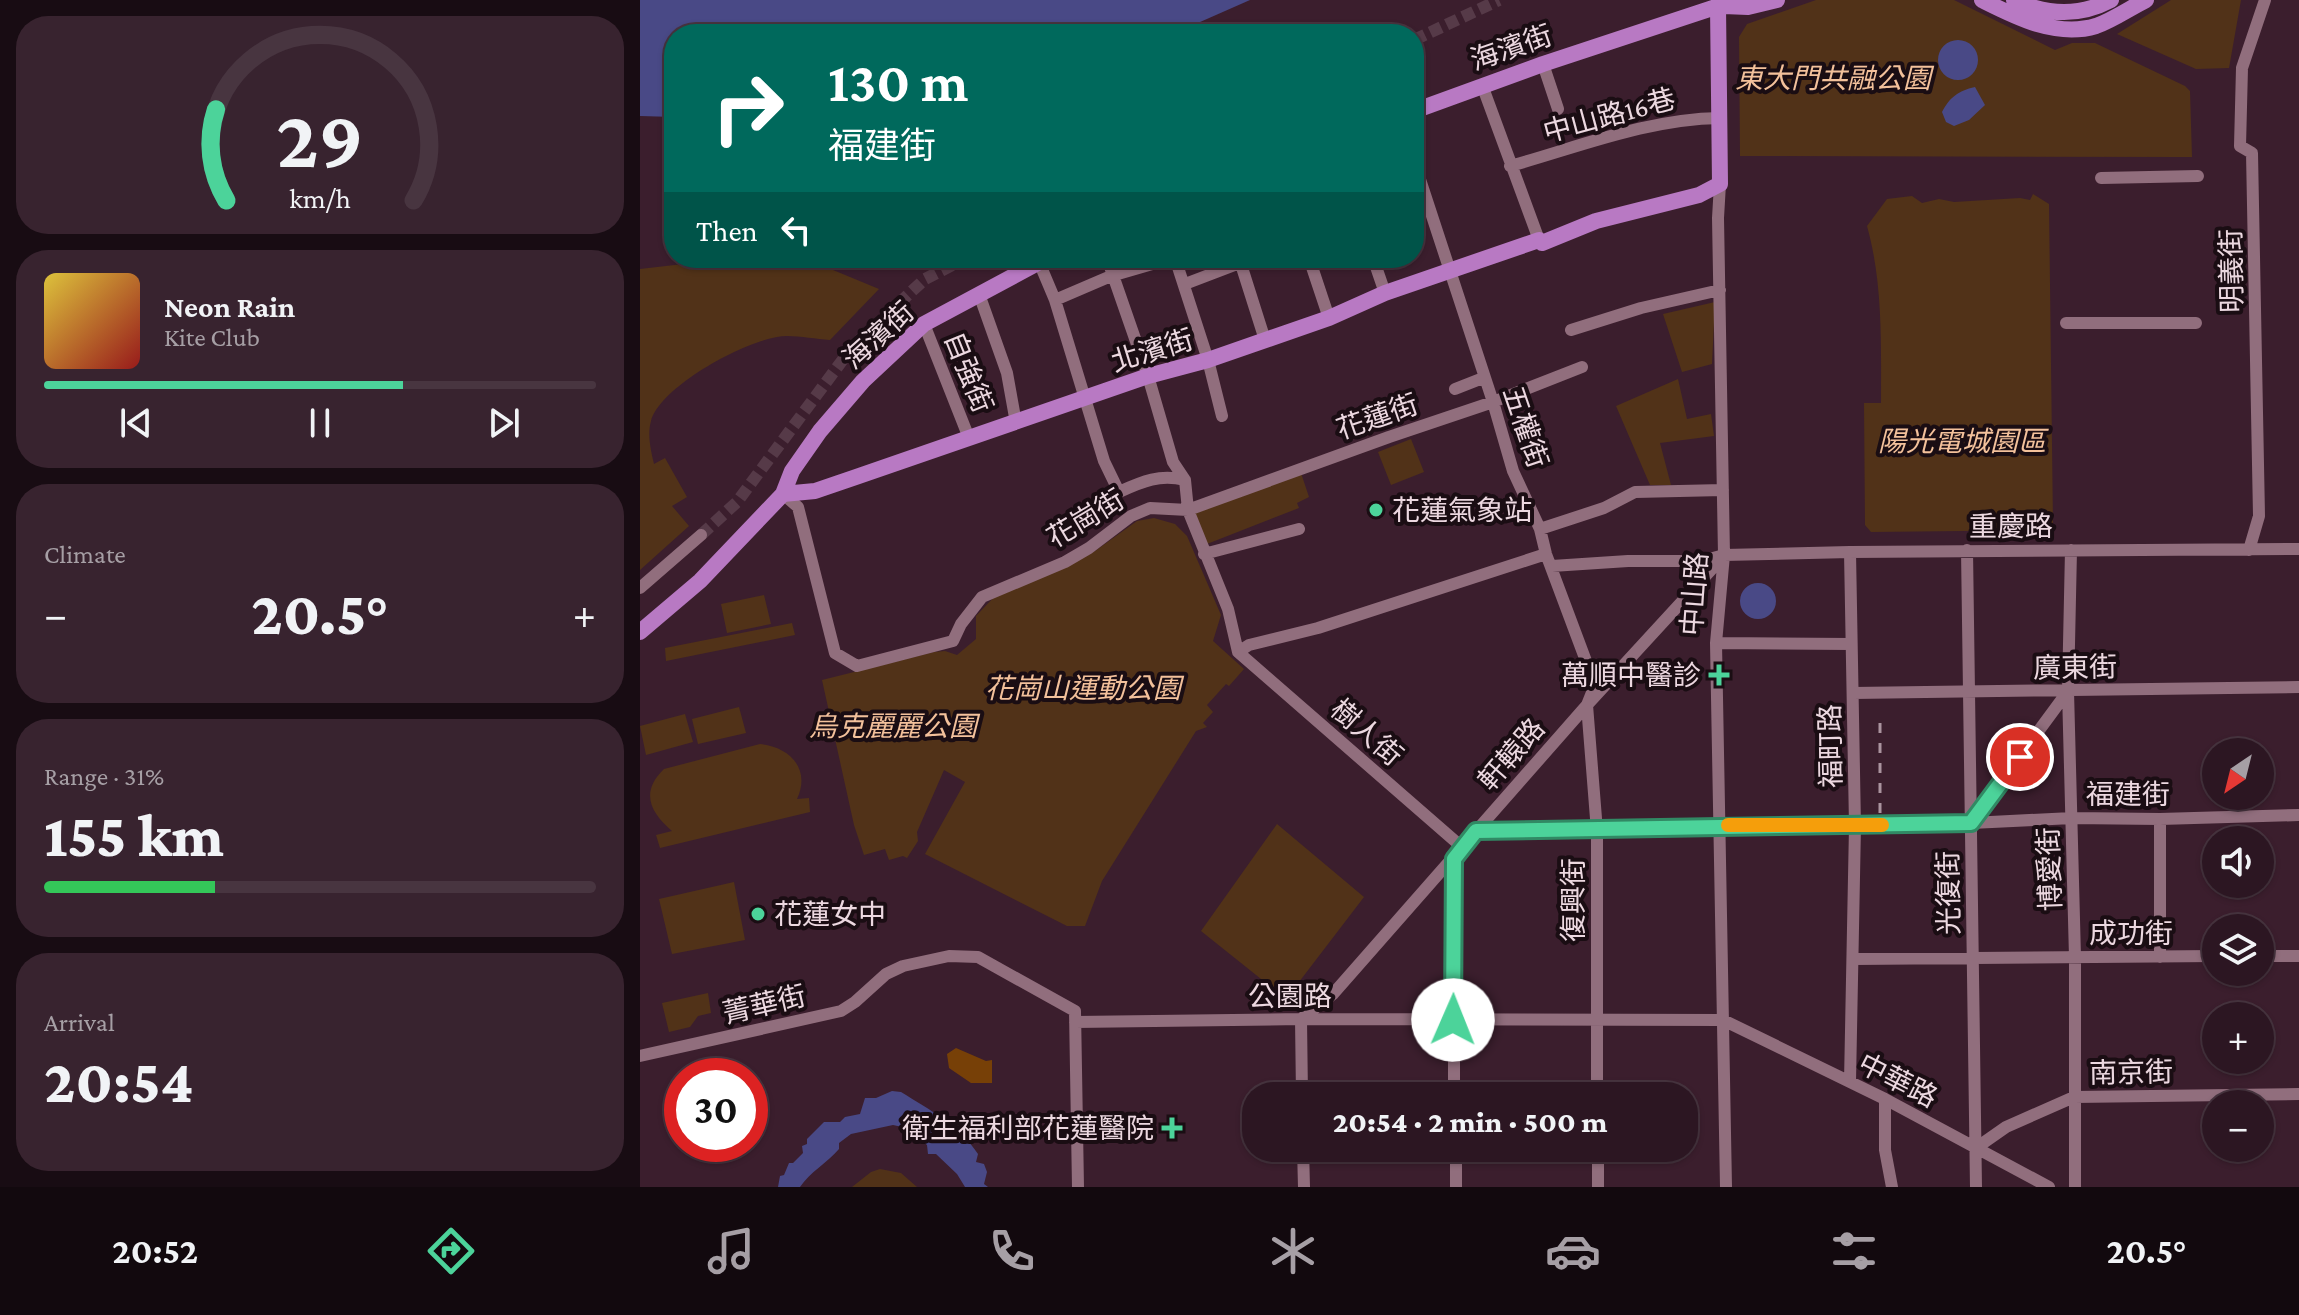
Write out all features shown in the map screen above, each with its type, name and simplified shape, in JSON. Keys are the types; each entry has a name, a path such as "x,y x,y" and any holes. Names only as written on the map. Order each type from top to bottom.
{"main road":[{"name":"海濱街","path":"1424,107 1737,0"},
{"name":"海濱街","path":"1718,6 1748,7 1777,0"},
{"path":"1982,0 2044,27 2070,29 2095,26 2146,0"},
{"path":"2014,0 2046,11 2073,13 2111,0"},
{"name":"中山路","path":"1718,6 1720,184"},
{"name":"北濱街","path":"783,494 815,491 1148,376 1208,360 1329,318 1448,270 1539,240 1542,243 1596,221 1699,195 1720,184"},
{"name":"海濱街","path":"783,494 792,471 820,431 863,381 924,324 1028,268"},
{"path":"640,632 700,581 783,494"}],"street":[{"name":"明義街","path":"2249,550 2259,516 2252,153 2240,146 2242,68 2265,0"},
{"path":"1543,64 1558,109"},
{"path":"1482,85 1539,240"},
{"name":"中山路16巷","path":"1510,166 1620,132 1691,118 1720,118"},
{"path":"2101,178 2198,176"},
{"name":"中山路","path":"1720,184 1724,555 1716,643 1726,1187"},
{"name":"五權街","path":"1424,193 1513,471 1540,529 1595,685 1587,705"},
{"path":"1045,268 1107,471 1119,492 1146,480 1167,476 1185,480"},
{"path":"1109,268 1148,376 1173,462 1185,480 1188,510 1228,609 1238,652 1249,645 1318,628 1549,560 1702,561 1724,555"},
{"path":"1055,300 1111,276 1139,268"},
{"path":"1178,268 1208,360 1222,416"},
{"path":"1185,284 1223,268"},
{"path":"1241,268 1265,340"},
{"path":"1312,268 1329,318"},
{"path":"1376,268 1385,293"},
{"path":"1571,330 1641,308 1720,290"},
{"path":"979,294 1007,373 1016,423"},
{"path":"2066,323 2196,323"},
{"name":"自強街","path":"924,324 969,438"},
{"name":"花蓮街","path":"1188,510 1493,402 1582,367"},
{"path":"1455,389 1483,378"},
{"path":"1540,529 1604,508 1635,492 1723,490"},
{"name":"花崗街","path":"783,494 798,507 835,653 857,666 953,641 961,624 982,597 1065,562 1131,516 1150,508 1188,510"},
{"path":"1204,554 1299,529"},
{"path":"640,588 701,535"},
{"name":"重慶路","path":"1724,555 1967,550 2299,549"},
{"name":"光復街","path":"1967,550 1976,1187"},
{"name":"博愛街","path":"2071,550 2068,691 2075,957 2075,1187"},
{"name":"福町路","path":"1850,552 1855,826 1850,1082"},
{"name":"軒轅路","path":"1301,1019 1333,994 1587,705 1724,555"},
{"path":"1716,643 1851,644"},
{"name":"樹人街","path":"1238,652 1463,848"},
{"name":"廣東街","path":"1853,693 2299,687"},
{"path":"1971,823 2068,691"},
{"name":"復興街","path":"1587,705 1597,831 1597,1082"},
{"name":"福建街","path":"1476,831 2299,815"},
{"path":"2160,819 2160,957"},
{"path":"1454,859 1454,1082"},
{"name":"菁華街","path":"640,1056 841,1011 886,974 926,960 949,956 978,957 1075,1011 1075,1022"},
{"name":"成功街","path":"1854,959 2202,956"},
{"path":"2274,956 2299,956"},
{"path":"1301,1019 1302,1082"},
{"name":"公園路","path":"1075,1022 1723,1020"},
{"name":"中華路","path":"1723,1020 1885,1099 2049,1187"},
{"path":"1075,1022 1078,1187"},
{"name":"南京街","path":"1976,1148 2006,1127 2074,1097 2299,1094"},
{"path":"1885,1099 1885,1150 1892,1187"},
{"path":"1303,1162 1304,1187"},
{"path":"1456,1162 1456,1187"},
{"path":"1598,1162 1598,1187"}],"green space":[{"name":"東大門共融公園","path":"1816,0 1954,0 2055,50 2072,43 2095,43 2190,91 2192,157 1740,156 1739,37 1747,24"},
{"path":"2171,0 2241,0 2229,68 2196,69 2117,34"},
{"name":"陽光電城園區","path":"2033,194 2049,204 2053,523 2047,530 1871,532 1865,525 1864,403 1881,403 1881,336 1876,269 1867,226 1887,199 1912,196 1922,203 1939,199 1954,202 2030,200"},
{"path":"664,266 828,268 879,289 830,340 787,336 752,344 688,379 658,407 649,432 654,464 665,458 687,497 672,506 689,526 640,570 640,269"},
{"path":"1715,302 1712,364 1682,372 1663,314"},
{"path":"1678,379 1687,419 1711,414 1714,436 1660,443 1671,485 1650,485 1616,406"},
{"path":"1411,439 1424,472 1391,485 1378,452"},
{"path":"1301,473 1309,497 1297,503 1299,508 1207,544 1194,512"},
{"name":"花崗山運動公園","path":"1154,518 1175,524 1187,536 1221,615 1213,641 1244,669 1207,705 1213,712 1203,723 1207,727 1196,731 1102,881 1085,926 1067,926 925,854 965,782 944,770 917,832 918,841 907,858 903,856 889,860 885,849 864,855 854,825 822,680 934,652 945,651 957,655 976,639 976,616 996,595 1095,551 1137,521"},
{"path":"764,595 771,624 727,633 721,604"},
{"path":"792,623 795,635 666,661 665,648"},
{"path":"739,707 746,733 698,744 692,719"},
{"path":"685,714 693,742 646,755 640,726"},
{"path":"760,744 780,750 795,761 801,778 797,799 809,798 810,812 660,848 656,835 672,831 653,809 650,794 664,769"},
{"path":"1277,824 1364,897 1286,999 1201,931"},
{"path":"734,882 745,940 672,954 659,899"},
{"path":"708,993 711,1013 698,1016 690,1027 669,1032 662,1003"},
{"path":"880,1169 901,1173 917,1187 852,1187"}],"shaded area":[{"path":"640,0 1250,0 1196,24 664,24 664,117 640,116"},
{"path":"1958,40 1972,46 1978,60 1972,74 1958,80 1944,74 1938,60 1944,46"},
{"path":"1975,87 1985,105 1969,120 1954,126 1946,122 1942,112 1948,102 1955,95"},
{"path":"1758,583 1770,589 1776,601 1770,613 1758,619 1746,613 1740,601 1746,589"},
{"path":"956,1048 986,1061 992,1060 992,1083 971,1083 949,1068 947,1054"},
{"path":"892,1091 901,1092 923,1105 962,1135 978,1154 976,1162 984,1164 987,1172 984,1184 988,1187 965,1187 957,1174 936,1154 928,1154 927,1145 907,1128 893,1125 851,1134 839,1143 839,1149 800,1187 778,1187 780,1176 784,1175 789,1163 803,1153 802,1146 824,1122 840,1122 845,1117 860,1114 865,1098 876,1098"}],"tunnel":[{"path":"1424,35 1499,0"},
{"path":"701,535 737,502 853,346 925,279 946,268"}],"railway":[{"path":"1880,714 1880,813"}],"slow traffic":[{"path":"1728,825 1882,825"}],"place":[{"name":"花蓮氣象站","path":"1376,510"},
{"name":"萬順中醫診","path":"1719,675"},
{"name":"花蓮女中","path":"758,914"},
{"name":"衛生福利部花蓮醫院","path":"1172,1128"}],"route":[{"path":"1453,1020 1454,859 1476,831 1971,823 2020,757"}],"park label":[{"name":"烏克麗麗公園","path":"893,726"}]}
